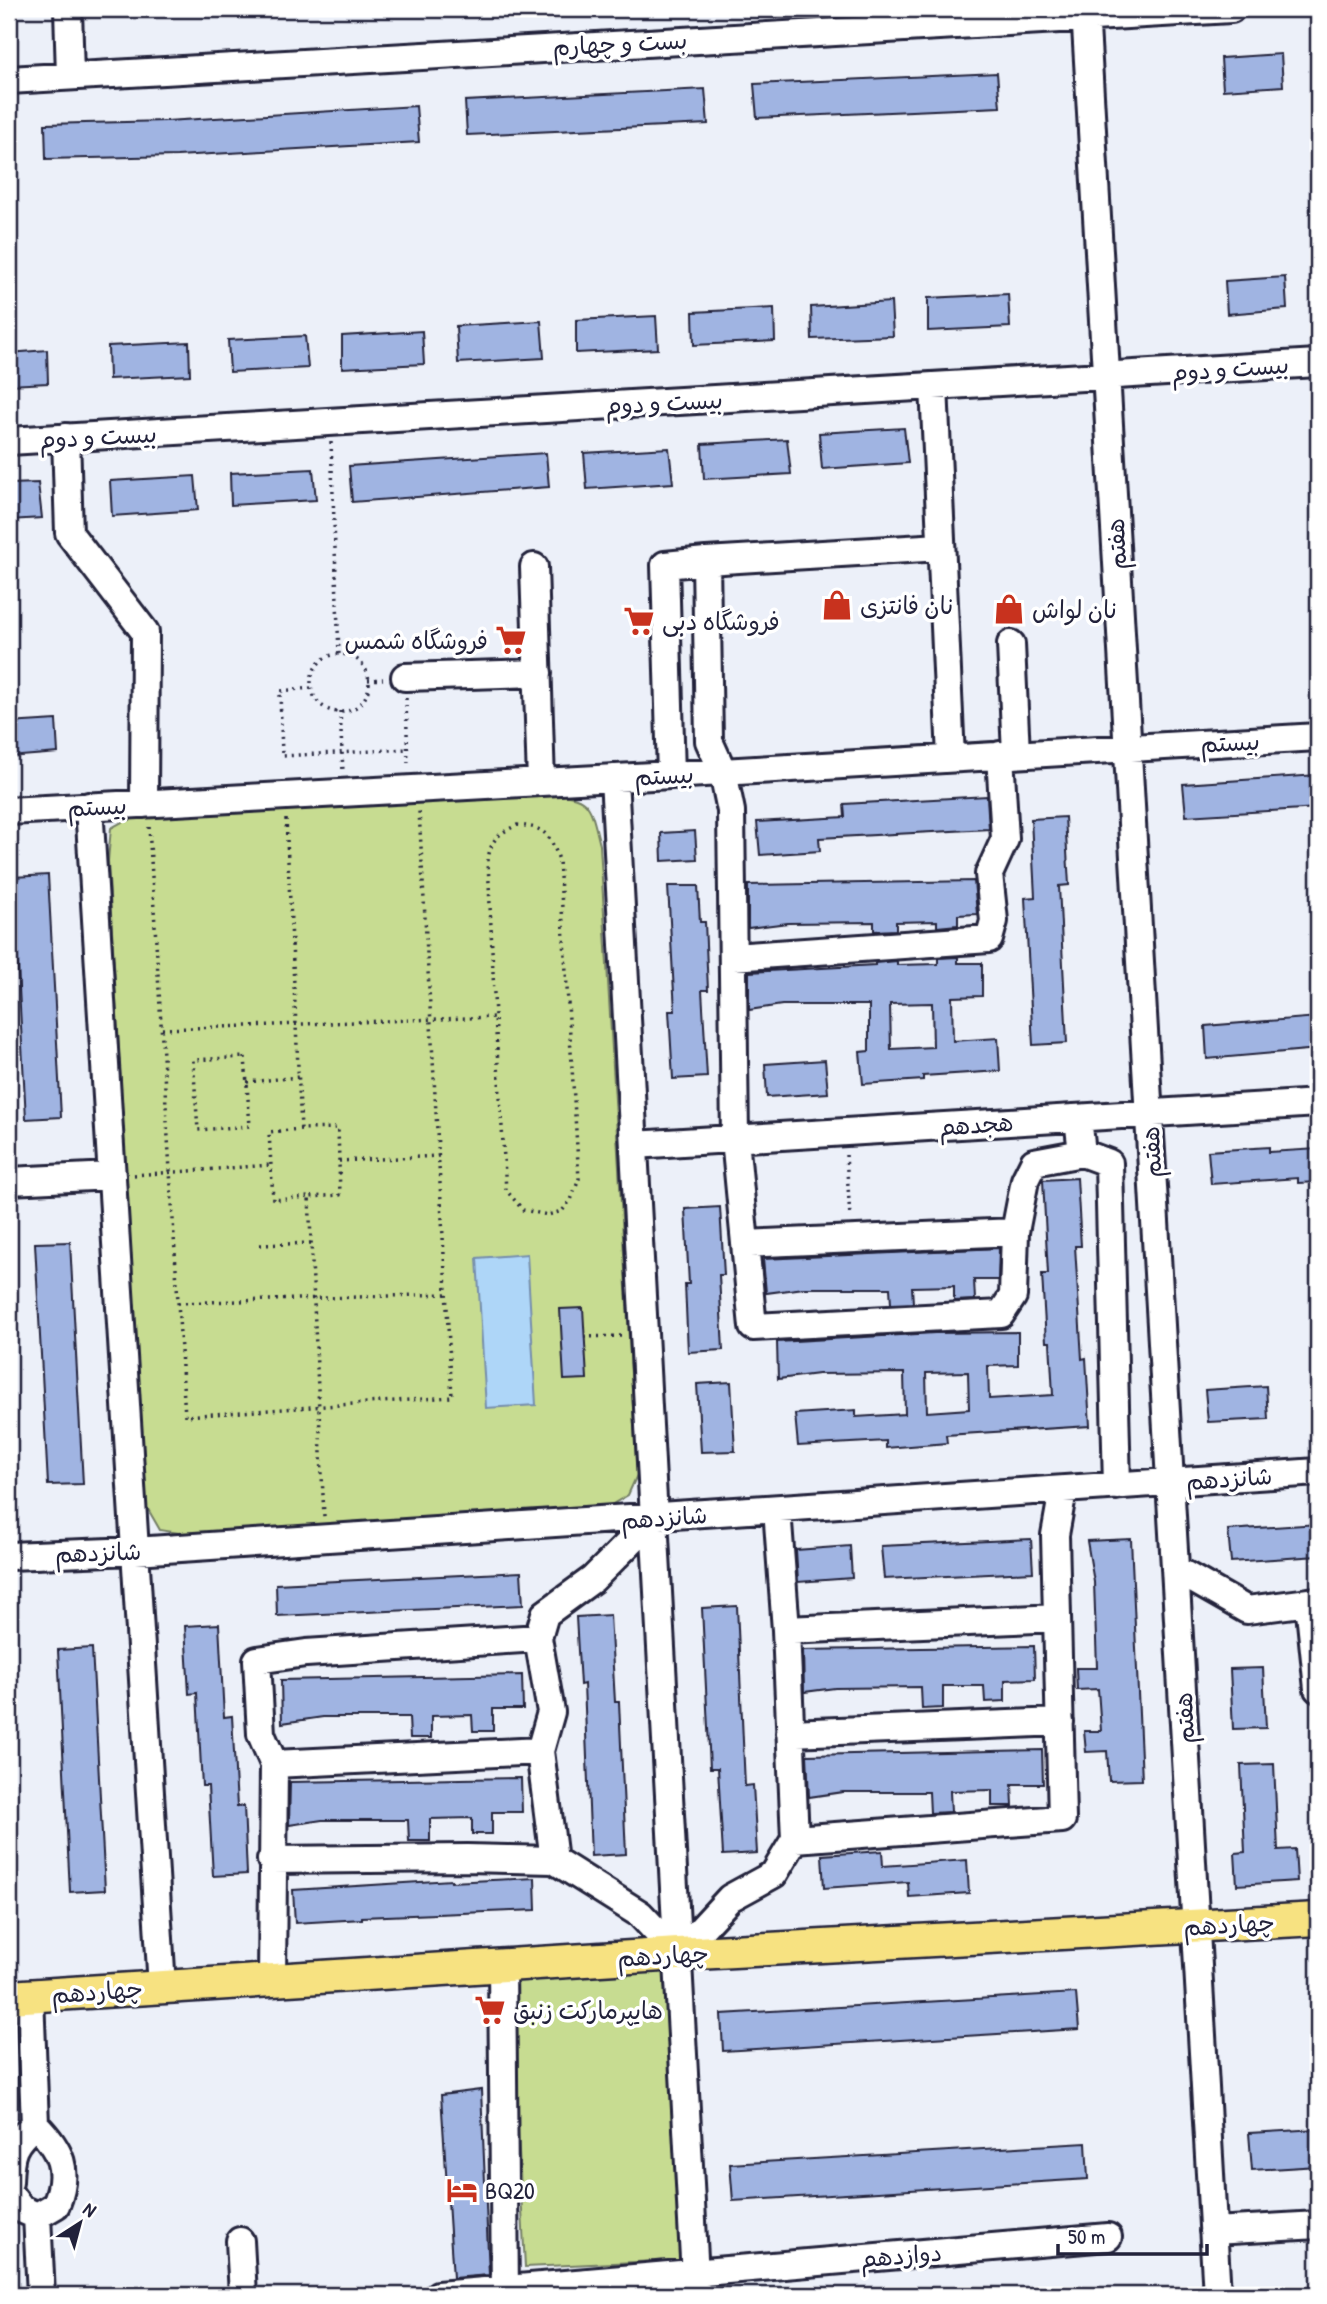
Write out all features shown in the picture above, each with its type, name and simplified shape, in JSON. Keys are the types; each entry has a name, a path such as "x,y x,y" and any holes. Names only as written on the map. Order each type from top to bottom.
{"main road":[{"name":"چهاردهم","path":"19,1996 678,1954 1318,1919"}],"street":[{"path":"68,9 70,76"},
{"name":"بست و چهارم","path":"9,80 1014,14 1231,9"},
{"name":"هفتم","path":"1085,13 1217,2295"},
{"name":"بیست و دوم","path":"9,441 1318,363"},
{"path":"934,386 951,758"},
{"path":"66,437 69,533 145,632 144,804"},
{"path":"671,775 665,565 942,547"},
{"path":"706,561 709,741 723,772 731,811 735,1139 753,1327 1001,1314 1013,1296 1015,1232 1025,1180 1034,1162 1082,1153 1109,1163 1117,1486"},
{"path":"534,567 541,782"},
{"path":"733,957 989,939 994,921 989,874 1005,839 1010,644"},
{"path":"405,677 538,673"},
{"name":"بیستم","path":"9,811 1318,737"},
{"path":"614,778 695,2284"},
{"path":"89,806 162,1987"},
{"name":"هجدهم","path":"634,1145 1318,1103"},
{"path":"1078,1118 1082,1153"},
{"path":"9,1181 112,1176"},
{"path":"745,1244 1015,1232"},
{"name":"شانزدهم","path":"9,1556 135,1551 654,1518 1318,1472"},
{"path":"795,1839 1062,1819 1055,1535 1063,1490"},
{"path":"678,1954 730,1898 774,1874 795,1839 786,1630 777,1509"},
{"path":"554,1860 540,1751 551,1712 538,1638 545,1614 593,1579 654,1518"},
{"path":"1175,1569 1247,1610 1314,1602 1318,1689"},
{"path":"786,1630 1057,1618"},
{"path":"272,1980 271,1860 274,1764 261,1734 257,1660 306,1654 538,1638"},
{"path":"790,1733 1060,1722"},
{"path":"274,1764 540,1751"},
{"path":"271,1860 554,1860 640,1914 678,1954"},
{"path":"502,1965 505,2293"},
{"path":"19,1996 36,2124 53,2142 61,2163 64,2185 56,2205 19,2207 41,2295"},
{"path":"9,2182 9,2162 17,2140 36,2124"},
{"path":"1213,2231 1318,2225"},
{"name":"دوازدهم","path":"438,2295 695,2284 1108,2237"},
{"path":"240,2241 243,2295"}],"path":[{"path":"330,422 340,653"},
{"path":"340,653 355,658 367,670 368,680 369,687 362,702 349,711 332,712 318,703 311,688 313,671 323,659 340,653"},
{"path":"144,804 149,825 185,1416 453,1397 419,809 409,789 405,677 368,680"},
{"path":"311,688 280,691 282,756 408,749"},
{"path":"340,711 344,793"},
{"path":"285,796 301,1129"},
{"path":"517,825 537,826 552,840 559,860 579,1179 572,1200 562,1211 548,1215 523,1210 506,1190 495,1017 489,845 498,834 517,825"},
{"path":"162,1029 495,1017"},
{"path":"245,1057 247,1082 250,1126 198,1130 193,1060 245,1057"},
{"path":"247,1082 299,1077"},
{"path":"338,1128 340,1195 273,1200 269,1132 301,1129 338,1128"},
{"path":"845,1132 851,1239"},
{"path":"339,1161 439,1156"},
{"path":"112,1176 271,1165"},
{"path":"309,1196 325,1539"},
{"path":"260,1245 311,1243"},
{"path":"178,1303 447,1294"},
{"path":"584,1337 644,1335"}],"green space":[{"path":"548,794 573,797 587,805 600,845 637,1475 628,1495 609,1506 185,1534 160,1530 145,1504 108,861 111,828 131,817"},
{"path":"664,1971 680,2260 525,2267 510,1979"}],"water":[{"path":"527,1254 536,1405 486,1408 477,1258"}],"building":[{"path":"1281,54 1283,86 1223,90 1221,58"},
{"path":"997,73 1000,107 757,118 754,84"},
{"path":"705,89 708,124 467,135 465,101"},
{"path":"416,106 419,142 177,156 46,159 45,124 166,121"},
{"path":"1285,277 1287,309 1227,314 1225,281"},
{"path":"1008,294 1010,327 928,331 928,298"},
{"path":"891,302 893,336 812,339 811,307"},
{"path":"774,308 775,341 694,345 693,312"},
{"path":"656,316 658,349 576,353 576,320"},
{"path":"541,321 544,358 458,363 456,326"},
{"path":"422,331 424,364 342,368 342,336"},
{"path":"305,336 308,368 230,372 228,340"},
{"path":"189,342 190,375 109,379 108,346"},
{"path":"47,350 48,383 9,385 9,353"},
{"path":"904,428 908,463 822,469 819,433"},
{"path":"787,439 791,474 704,479 702,444"},
{"path":"669,448 673,483 587,489 584,453"},
{"path":"546,453 549,487 352,502 349,466"},
{"path":"313,469 316,500 231,505 230,473"},
{"path":"195,476 198,510 112,516 110,481"},
{"path":"38,483 42,518 9,520 9,484"},
{"path":"56,720 58,753 9,757 9,723"},
{"path":"1318,775 1318,808 1186,816 1183,784"},
{"path":"987,796 989,829 819,838 820,851 760,855 757,822 845,817 844,804"},
{"path":"1065,817 1069,885 1059,886 1067,1043 1033,1045 1025,898 1035,897 1031,819"},
{"path":"695,831 697,859 662,861 661,833"},
{"path":"48,875 61,1117 26,1119 13,877"},
{"path":"974,881 977,914 958,915 958,925 937,927 937,921 896,922 896,930 874,931 874,922 788,923 748,928 748,885"},
{"path":"668,886 698,886 700,922 705,922 708,990 702,990 707,1077 673,1079 669,1011 675,1011"},
{"path":"958,957 958,963 982,963 982,996 952,997 953,1041 998,1038 1000,1071 923,1076 923,1080 863,1084 860,1052 869,1051 869,1005 782,1005 749,1010 749,972 875,965 897,961 897,965 938,964 938,958","holes":["932,1003 933,1047 891,1049 890,1004"]},
{"path":"1318,1017 1318,1049 1207,1059 1205,1026"},
{"path":"825,1060 828,1093 767,1097 765,1064"},
{"path":"1269,1147 1269,1152 1318,1149 1318,1182 1298,1183 1298,1178 1211,1184 1208,1151"},
{"path":"1077,1178 1081,1246 1075,1246 1082,1359 1086,1358 1090,1426 946,1435 947,1443 886,1448 886,1441 798,1446 795,1414 856,1410 856,1417 905,1414 904,1373 818,1374 778,1379 777,1342 935,1333 1018,1332 1018,1365 988,1366 989,1399 1053,1395 1050,1342 1046,1342 1042,1274 1048,1274 1043,1180","holes":["968,1372 969,1409 927,1412 926,1373"]},
{"path":"720,1207 724,1275 719,1275 723,1350 688,1352 685,1284 689,1284 685,1209"},
{"path":"70,1242 83,1484 48,1485 35,1243"},
{"path":"999,1248 998,1280 974,1280 975,1300 954,1301 954,1286 912,1287 913,1303 891,1304 890,1288 804,1288 766,1293 763,1259"},
{"path":"583,1308 587,1379 564,1380 560,1309"},
{"path":"731,1382 735,1451 701,1452 697,1384"},
{"path":"1266,1386 1268,1419 1208,1422 1205,1390"},
{"path":"1318,1524 1318,1556 1231,1562 1228,1530"},
{"path":"1031,1539 1033,1572 884,1579 881,1546"},
{"path":"1131,1539 1142,1780 1109,1781 1107,1751 1086,1752 1084,1731 1101,1731 1098,1689 1077,1690 1076,1668 1097,1668 1094,1582 1087,1541"},
{"path":"850,1546 852,1578 798,1582 796,1550"},
{"path":"521,1572 523,1605 277,1616 276,1584"},
{"path":"737,1606 745,1786 753,1785 757,1853 723,1855 718,1768 710,1768 702,1608"},
{"path":"610,1615 615,1702 619,1702 626,1854 591,1856 584,1684 580,1685 576,1617"},
{"path":"219,1624 224,1717 232,1716 237,1807 244,1806 247,1874 213,1876 208,1786 202,1786 197,1693 189,1694 185,1626"},
{"path":"1034,1646 1035,1679 1005,1680 1005,1701 985,1702 984,1686 943,1686 943,1708 922,1709 921,1687 835,1688 804,1692 803,1650"},
{"path":"92,1648 105,1890 70,1892 58,1650"},
{"path":"1263,1668 1266,1728 1233,1729 1230,1669"},
{"path":"522,1675 523,1709 493,1709 493,1731 473,1731 472,1715 431,1716 431,1738 410,1738 409,1717 323,1717 282,1723 281,1680"},
{"path":"1042,1750 1043,1784 1012,1784 1013,1806 992,1806 992,1790 950,1791 951,1812 930,1813 929,1792 843,1792 809,1797 807,1755"},
{"path":"1274,1764 1278,1850 1295,1849 1297,1881 1237,1885 1235,1853 1245,1852 1241,1765"},
{"path":"521,1778 522,1812 492,1812 492,1834 472,1834 472,1818 430,1819 430,1841 409,1841 408,1820 322,1820 289,1825 290,1782"},
{"path":"882,1851 883,1866 967,1860 969,1893 909,1897 908,1882 824,1888 822,1855"},
{"path":"535,1878 536,1910 362,1917 295,1923 293,1890 451,1880"},
{"path":"1076,1993 1079,2029 723,2051 721,2014"},
{"name":"BQ20","path":"481,2090 489,2275 453,2278 441,2095"},
{"path":"1318,2129 1318,2166 1252,2170 1249,2133"},
{"path":"1086,2143 1088,2179 733,2201 730,2164"}],"place":[{"name":"نان فانتزی","path":"837,605"},
{"name":"نان لواش","path":"1009,609"},
{"name":"فروشگاه دبی","path":"639,621"},
{"name":"فروشگاه شمس","path":"511,640"},
{"name":"هایپرمارکت زنبق","path":"490,2010"},
{"name":"BQ20","path":"462,2190"}]}
